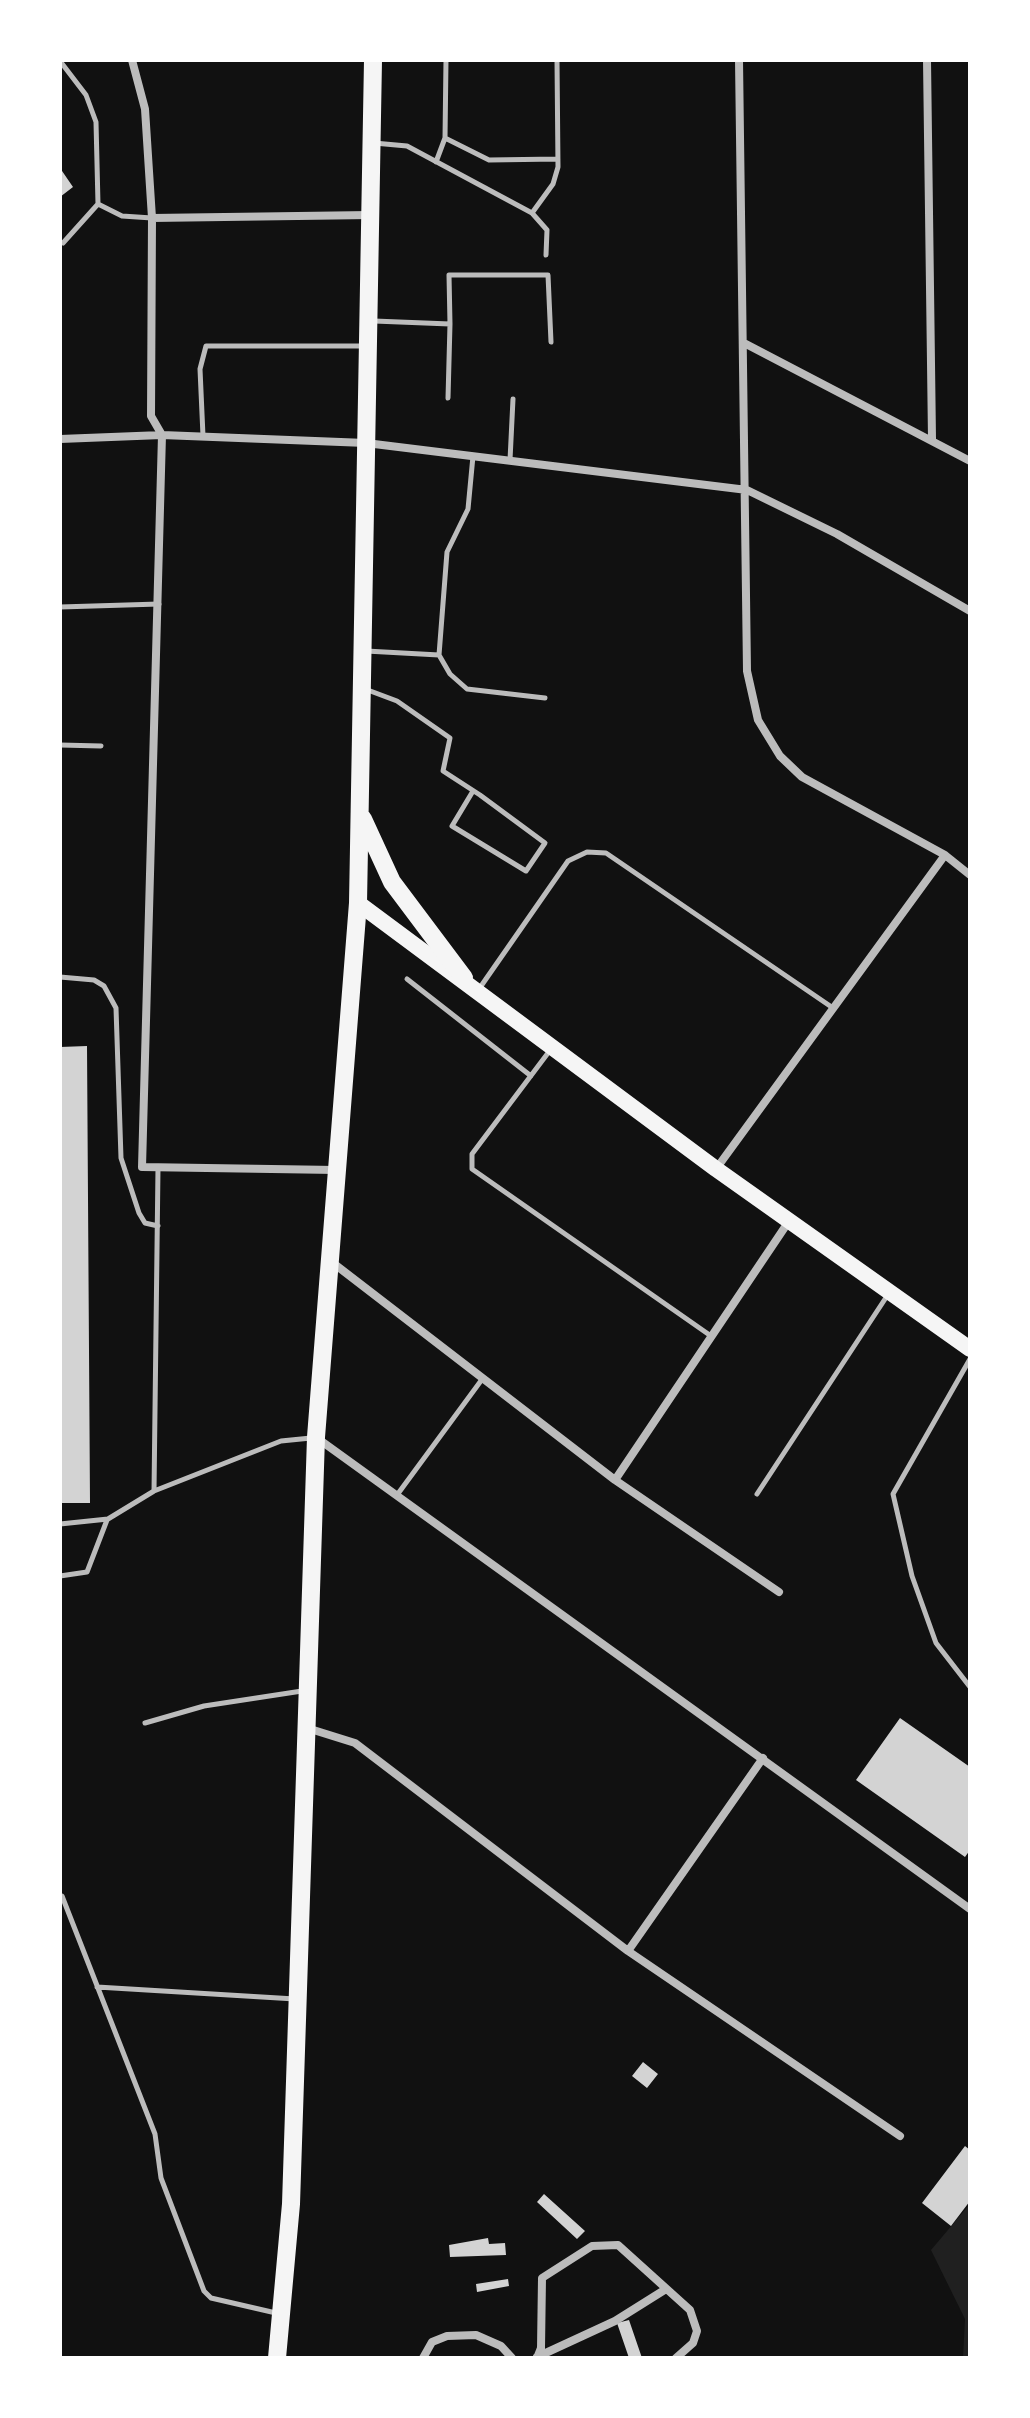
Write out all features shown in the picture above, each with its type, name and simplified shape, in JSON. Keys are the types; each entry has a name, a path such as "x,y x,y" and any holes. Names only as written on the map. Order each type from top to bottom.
{"main road":[{"path":"277,2358 291,2204 316,1437 358,903 373,60"},
{"path":"360,810 392,882 471,984"},
{"path":"358,903 554,1045 716,1169 970,1349"}],"street":[{"path":"132,60 145,109 152,218 151,416 162,435 142,1167 337,1170"},
{"path":"739,60 747,671 758,720 780,756 802,777 945,855 970,875"},
{"path":"927,60 932,439"},
{"path":"152,218 371,215"},
{"path":"744,343 970,461"},
{"path":"60,439 162,435 366,443 747,490 837,534 970,611"},
{"path":"716,1169 945,855"},
{"path":"615,1480 789,1221"},
{"path":"331,1261 615,1480 779,1592"},
{"path":"316,1437 970,1909"},
{"path":"305,1728 355,1743 628,1951 900,2136"},
{"path":"628,1951 763,1758"},
{"path":"537,2358 541,2348 542,2278 592,2246 618,2245 690,2310 697,2331 693,2343 676,2358"},
{"path":"537,2358 615,2321 666,2289"},
{"path":"423,2358 432,2342 447,2336 476,2335 501,2346 512,2358"}],"lane":[{"path":"436,162 445,138 446,60"},
{"path":"532,213 553,184 558,159 557,60"},
{"path":"60,61 86,95 96,122 98,204 63,243"},
{"path":"445,138 489,160 558,159"},
{"path":"373,143 407,146 532,213 547,230 546,255"},
{"path":"98,204 122,216 152,218"},
{"path":"448,398 449,275 548,275 551,342"},
{"path":"369,320 450,324"},
{"path":"203,436 200,369 206,346 368,346"},
{"path":"510,460 513,399"},
{"path":"473,455 468,509 447,552 439,655 450,674 467,689 545,698"},
{"path":"60,607 159,604"},
{"path":"361,651 439,655"},
{"path":"360,687 397,701 450,738 443,771 473,791 545,843 526,871 452,826 473,791"},
{"path":"60,745 101,746"},
{"path":"471,984 568,861 587,852 606,853 833,1008"},
{"path":"60,977 94,980 104,986 116,1008 121,1158 139,1213 145,1223 158,1226"},
{"path":"407,979 531,1076"},
{"path":"554,1045 472,1154 472,1169 711,1336"},
{"path":"154,1491 158,1167"},
{"path":"757,1494 890,1292"},
{"path":"970,1359 893,1494 912,1576 936,1643 970,1687"},
{"path":"397,1495 483,1378"},
{"path":"60,1524 108,1519 154,1491 281,1441 316,1437"},
{"path":"60,1576 87,1572 108,1519"},
{"path":"145,1723 204,1706 307,1690"},
{"path":"62,1896 155,2134 161,2178 204,2291 211,2298 281,2314"},
{"path":"97,1987 296,1999"}],"shaded area":[{"path":"970,2204 970,2358 963,2358 965,2319 931,2250"}],"building":[{"path":"60,168 73,187 60,197"},
{"path":"87,1046 90,1503 60,1503 60,1047"},
{"path":"900,1718 970,1767 970,1850 965,1857 856,1780"},
{"path":"643,2062 658,2074 647,2088 632,2076"},
{"path":"965,2146 970,2150 970,2201 951,2226 922,2203"},
{"path":"544,2194 585,2231 577,2239 537,2202"},
{"path":"488,2238 489,2244 505,2243 506,2255 450,2257 449,2245"},
{"path":"508,2279 509,2286 477,2292 476,2284"},
{"path":"629,2320 642,2358 629,2358 617,2323"}]}
